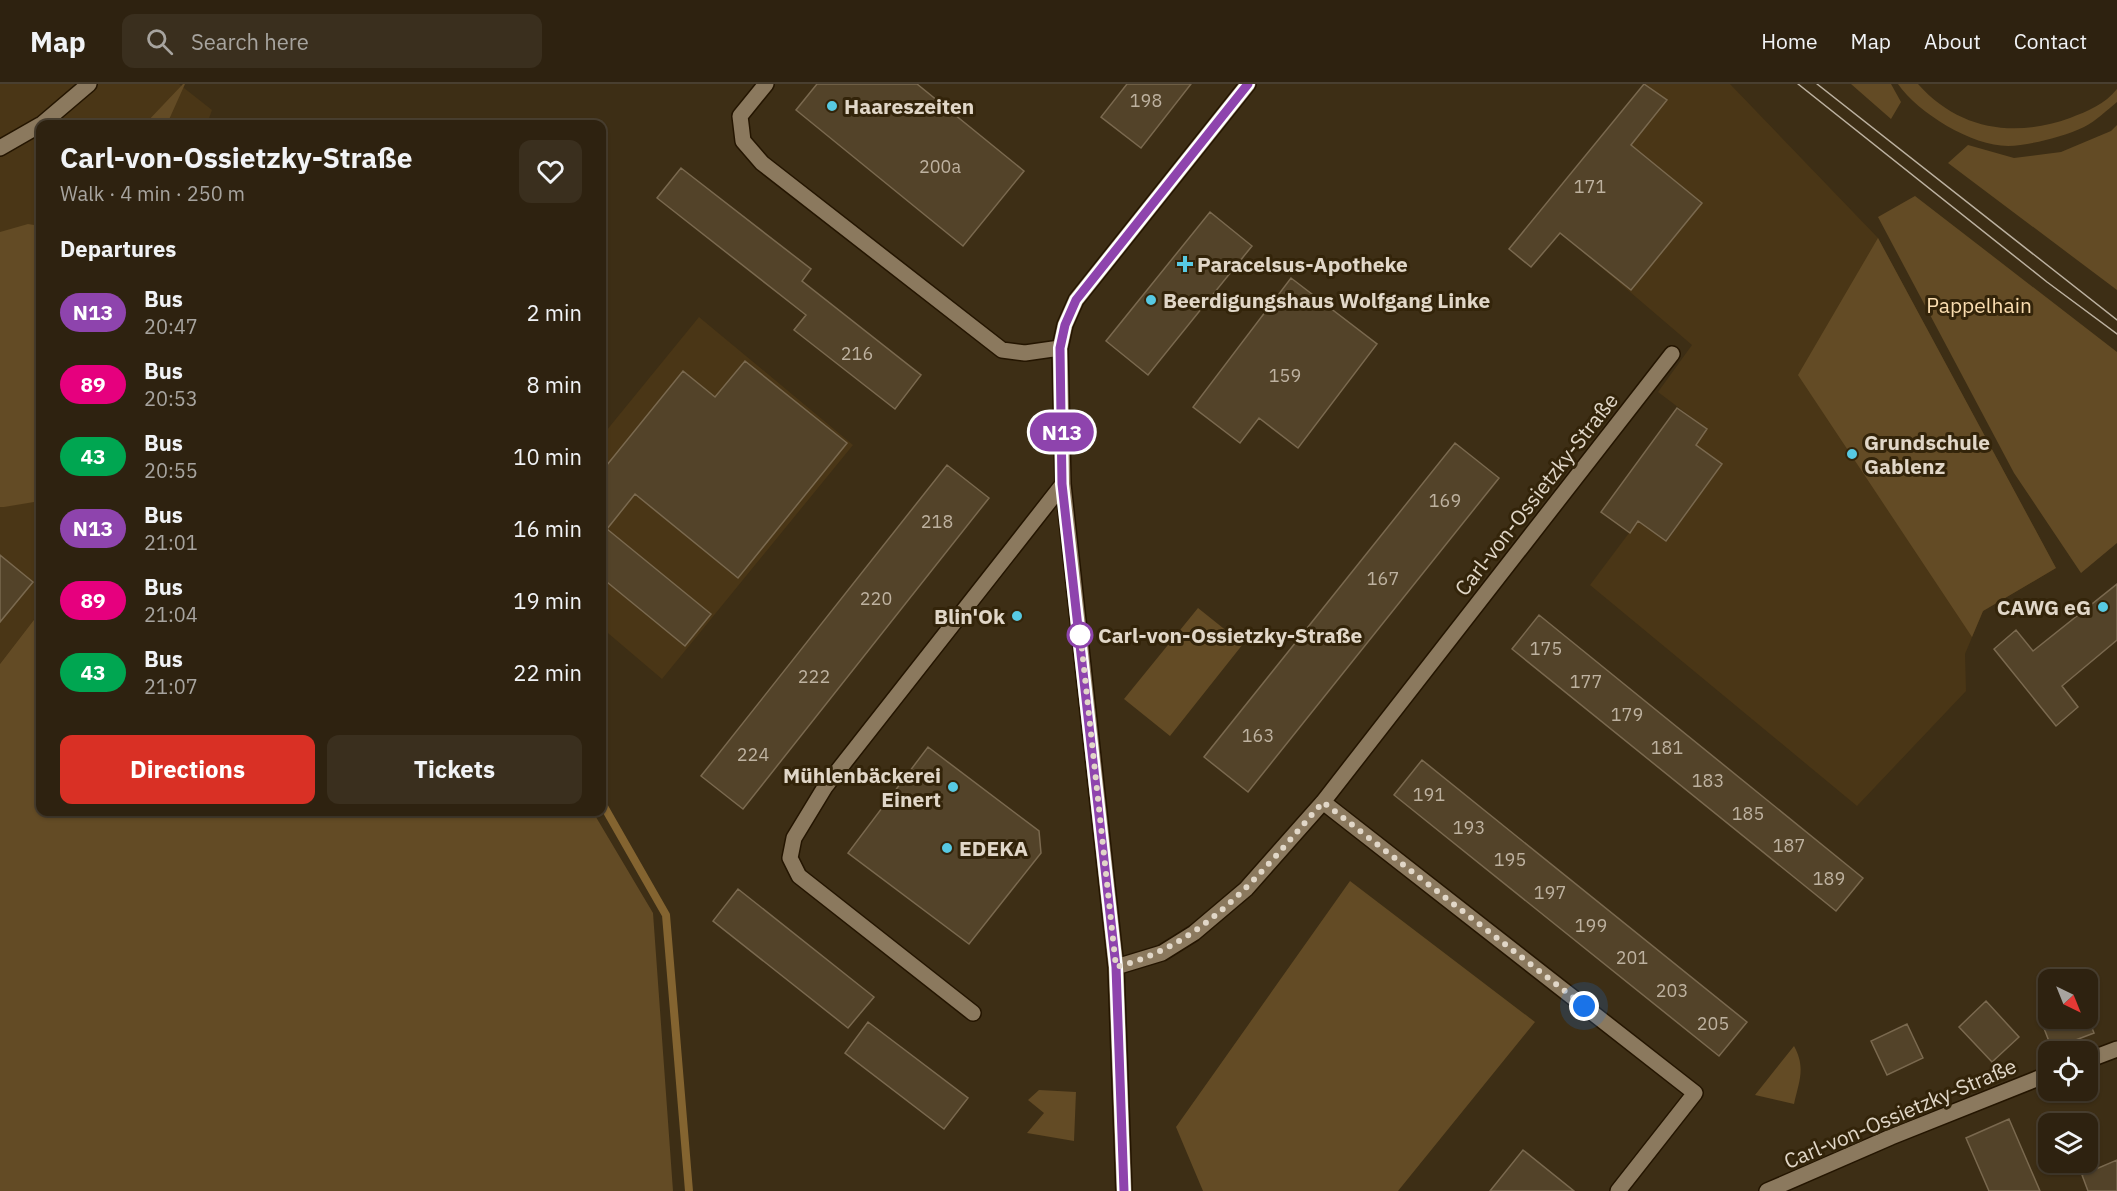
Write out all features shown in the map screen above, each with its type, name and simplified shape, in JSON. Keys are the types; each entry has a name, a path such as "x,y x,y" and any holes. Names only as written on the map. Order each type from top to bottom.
{"street":[{"path":"47,120 89,84"},
{"path":"766,84 740,116 743,141 762,163 1002,350 1025,353 1060,348"},
{"path":"1124,1191 1116,967 1062,484 1060,348 1065,325 1076,300 1248,84"},
{"path":"0,148 36,128"},
{"name":"Carl-von-Ossietzky-Straße","path":"1116,967 1162,953 1194,933 1246,889 1323,802 1672,354"},
{"path":"973,1013 799,876 790,858 794,838 825,787 1062,484"},
{"path":"1323,802 1695,1093 1618,1191"},
{"path":"2098,1056 2117,1049"},
{"name":"Carl-von-Ossietzky-Straße","path":"1767,1191 1890,1137 2038,1078"}],"shaded area":[{"path":"0,84 179,84 212,110 208,120 36,120 36,617 0,664"},
{"name":"Grundschule Gablenz","path":"1644,84 1730,84 1878,238 2056,568 1983,611 1965,654 1966,691 1857,806 1590,585 1638,521 1667,541 1722,464 1696,445 1707,429 1658,392 1692,345 1588,256 1617,220 1589,197 1531,267 1509,249"},
{"path":"699,317 853,445 662,679 606,631 606,431"}],"green space":[{"path":"183,84 185,84 169,120 149,120"},
{"path":"1851,84 1891,84 1901,102 1891,119"},
{"path":"1898,84 1918,84 1951,112 1988,126 2008,128 2028,128 2070,118 2102,103 2117,89 2117,102 2093,122 2076,131 2037,142 2008,146 1994,145 1947,126 1919,106"},
{"name":"Pappelhain","path":"2117,125 2117,290 1948,163 1968,145 2014,158 2061,152 2111,131"},
{"name":"Pappelhain","path":"1915,196 2117,352 2117,543 2081,573 2014,473 1878,217"},
{"path":"28,224 36,225 36,502 4,507 0,507 0,232"},
{"path":"1878,238 2056,568 1983,611 1972,637 1798,375"},
{"path":"1198,608 1243,644 1170,736 1124,699"},
{"path":"36,617 36,816 595,816 653,913 673,1191 0,1191 0,664"},
{"path":"1350,881 1535,1022 1398,1191 1203,1191 1176,1127"},
{"path":"1794,1046 1801,1068 1794,1104 1755,1095"},
{"path":"1039,1090 1076,1092 1074,1141 1027,1133 1044,1113 1028,1100"}],"building":[{"path":"817,84 917,84 1024,171 963,246 796,110"},
{"path":"1127,84 1191,84 1141,148 1101,117"},
{"path":"1644,84 1667,100 1631,145 1702,203 1631,290 1560,233 1531,267 1509,249"},
{"path":"681,168 811,269 802,281 921,375 895,409 794,330 806,315 657,198"},
{"path":"1210,212 1252,246 1148,375 1106,341"},
{"path":"1291,278 1377,344 1298,448 1259,418 1240,443 1193,407"},
{"path":"745,361 847,443 738,578 635,494 607,529 711,614 685,646 606,581 606,466 683,371 715,397"},
{"path":"1677,408 1707,429 1696,445 1722,464 1666,541 1638,521 1630,533 1601,512"},
{"path":"1455,443 1499,478 1248,792 1204,757"},
{"path":"947,465 989,498 743,809 701,776"},
{"path":"0,555 33,582 0,622"},
{"path":"2117,584 2117,640 2062,686 2078,707 2056,726 1994,649 2016,630 2033,651"},
{"path":"1539,615 1863,878 1836,911 1512,649"},
{"name":"EDEKA","path":"928,747 1039,831 1041,853 969,944 848,853"},
{"path":"1422,760 1747,1022 1719,1056 1394,795"},
{"path":"738,889 874,997 848,1028 713,921"},
{"path":"1986,1001 2019,1037 1992,1062 1959,1027"},
{"path":"868,1022 968,1098 944,1129 845,1053"},
{"path":"1907,1024 1923,1058 1887,1075 1871,1041"},
{"path":"2044,1029 2092,1029 2094,1033 2073,1041 2049,1041"},
{"path":"2009,1119 2040,1191 1989,1191 1966,1138"},
{"path":"1523,1150 1574,1191 1490,1191"},
{"path":"2117,1160 2117,1191 2088,1191 2082,1175 2098,1173 2098,1168"}],"waterway":[{"path":"606,810 666,915 689,1191"}],"tram line":[{"path":"1798,84 2047,282 2117,334"},
{"path":"1817,84 2117,320"}],"bus line":[{"name":"N13","path":"1124,1191 1116,967 1062,484 1060,348 1065,325 1076,300 1248,84"}],"place":[{"name":"Haareszeiten","path":"832,106"},
{"name":"Paracelsus-Apotheke","path":"1185,264"},
{"name":"Beerdigungshaus Wolfgang Linke","path":"1151,300"},
{"name":"Grundschule Gablenz","path":"1852,454"},
{"name":"CAWG eG","path":"2103,607"},
{"name":"Blin'Ok","path":"1017,616"},
{"name":"Carl-von-Ossietzky-Straße","path":"1080,635"},
{"name":"Mühlenbäckerei Einert","path":"953,787"},
{"name":"EDEKA","path":"947,848"}],"route":[{"path":"1080,635 1080,631 1116,967 1162,953 1194,933 1246,889 1323,802 1584,1006"}]}
